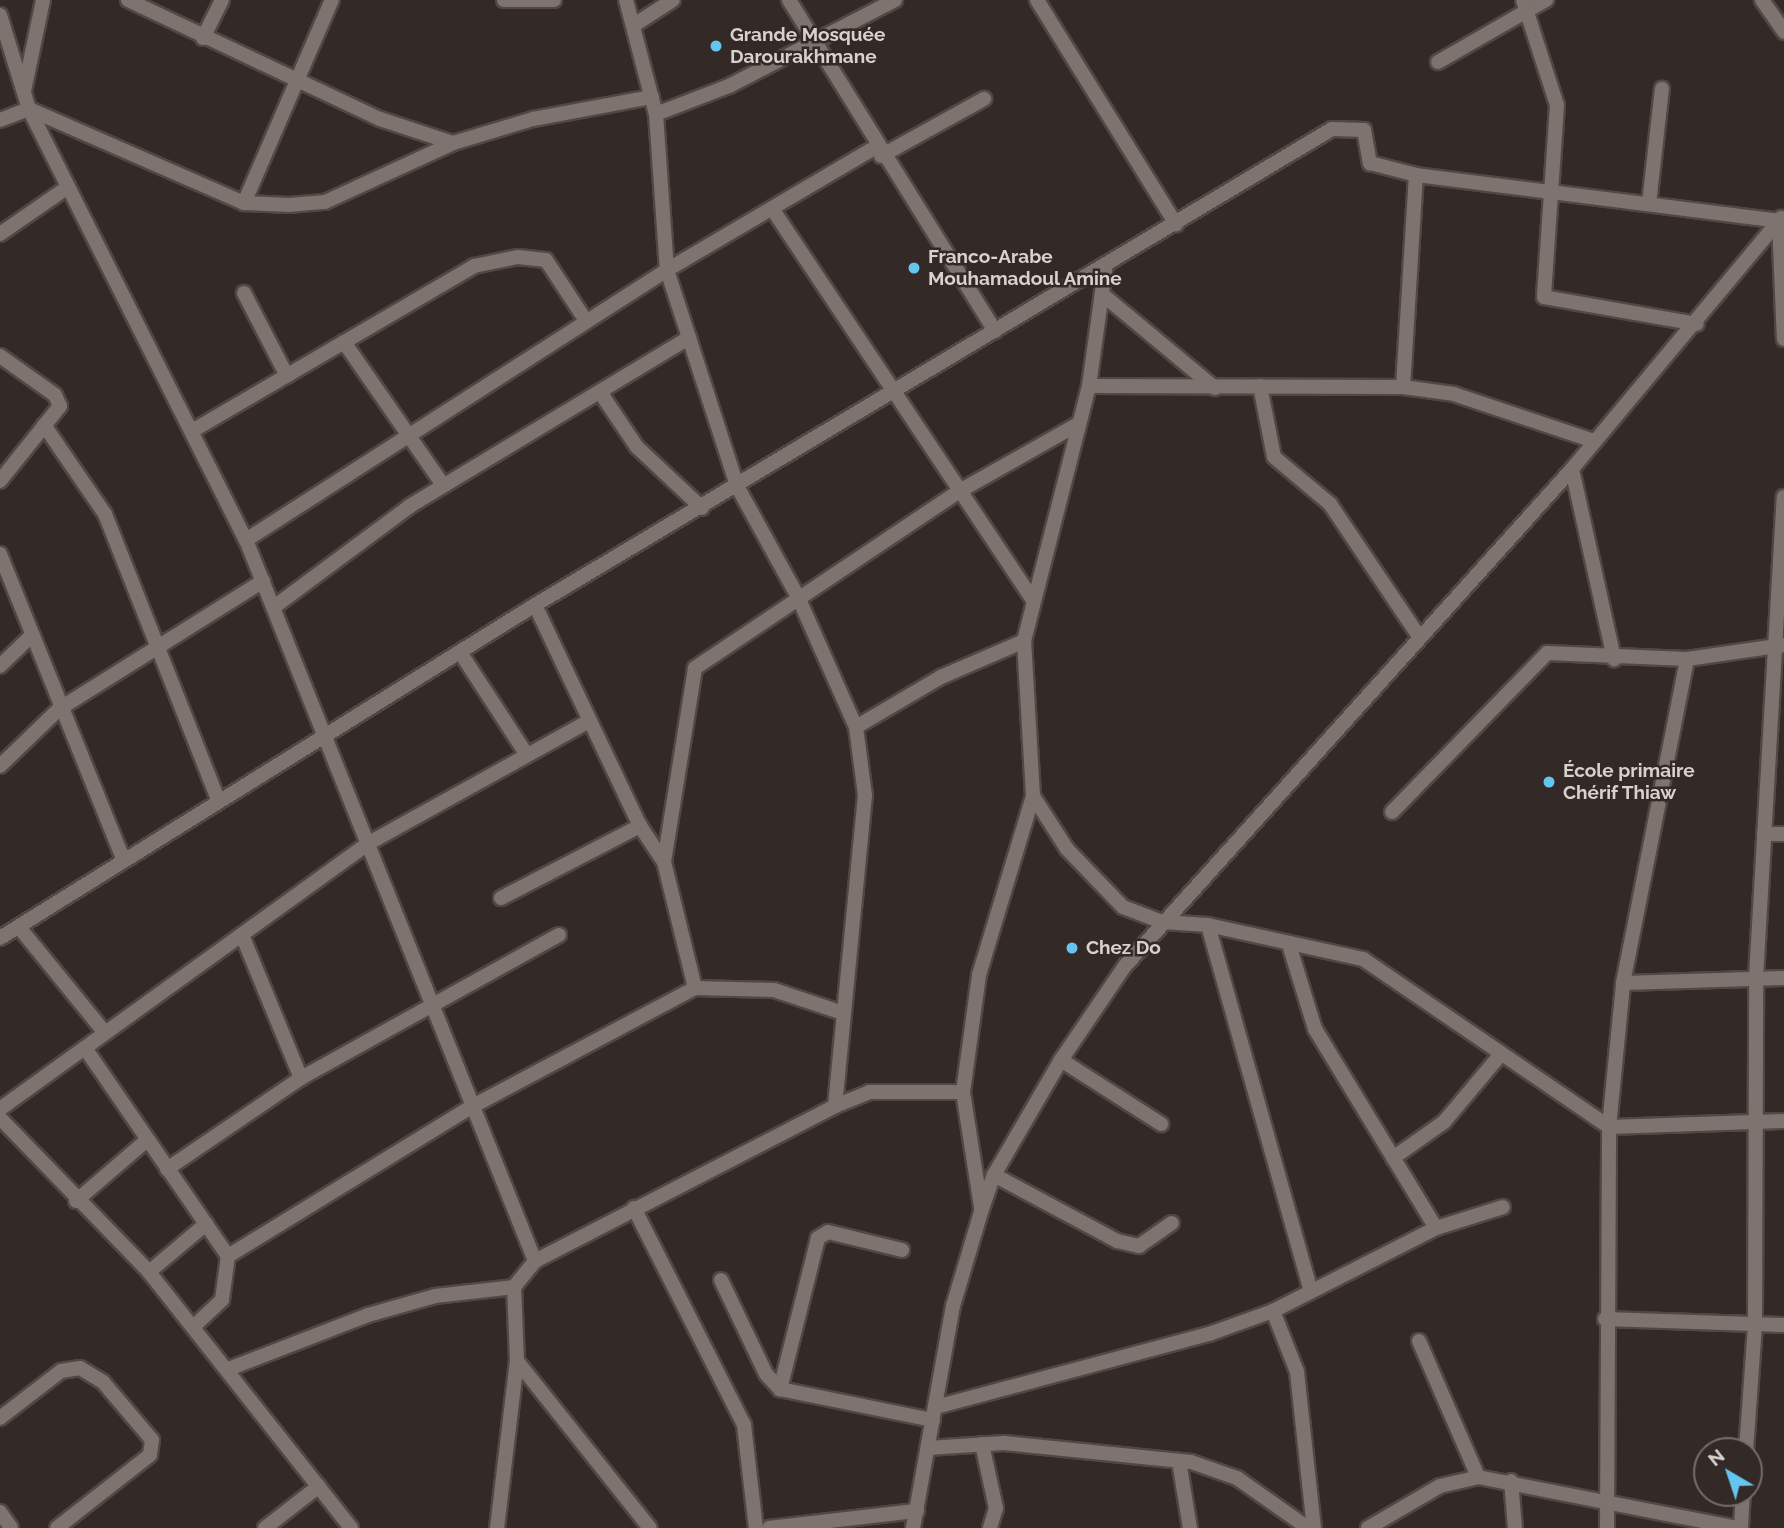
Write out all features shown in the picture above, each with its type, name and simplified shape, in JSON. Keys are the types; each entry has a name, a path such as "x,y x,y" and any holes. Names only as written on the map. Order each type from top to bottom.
{"street":[{"path":"24,92 43,0"},
{"path":"128,0 380,120 453,143"},
{"path":"203,38 222,0"},
{"path":"244,203 295,80 332,0"},
{"path":"504,0 554,0"},
{"path":"626,0 656,114 667,270 737,486 798,597 856,727 865,795 840,1012 835,1106"},
{"path":"634,25 673,0"},
{"path":"789,0 879,151 995,331"},
{"path":"656,114 817,44 895,0"},
{"path":"1037,0 1176,224"},
{"path":"1438,62 1527,5 1546,0"},
{"path":"1762,0 1784,32"},
{"path":"1527,5 1557,105 1546,195 1544,297 1697,324"},
{"path":"0,15 29,108 246,540 535,1262"},
{"path":"1650,204 1662,89"},
{"path":"0,121 29,108 244,203 326,202 453,143 533,119 652,97"},
{"path":"246,540 667,270 879,151 984,99"},
{"path":"0,938 535,605 702,508 995,331 1105,270 1332,129 1364,130 1370,163 1416,175 1546,195 1782,218"},
{"path":"1403,387 1416,175"},
{"path":"0,234 68,187"},
{"path":"773,210 892,393 1033,600"},
{"path":"913,1528 953,1306 981,1212 994,1175 1061,1060 1162,922 1418,635 1572,469 1697,324 1782,218"},
{"path":"1782,218 1784,340"},
{"path":"192,431 474,266 518,257 547,260 586,321"},
{"path":"981,1212 963,1091 979,975 1033,796 1024,641 1088,386 1105,270"},
{"path":"244,293 287,376"},
{"path":"1102,294 1215,388"},
{"path":"274,607 443,485 689,338"},
{"path":"344,342 443,485"},
{"path":"0,356 59,400 44,425 0,481"},
{"path":"1088,386 1403,387 1454,394 1594,441"},
{"path":"1260,386 1274,457 1330,504 1418,635"},
{"path":"600,391 637,447 702,508"},
{"path":"664,862 695,668 958,492 1078,424"},
{"path":"44,425 105,514 218,800"},
{"path":"1572,469 1614,659"},
{"path":"1747,1437 1755,1326 1752,1122 1756,978 1779,645 1784,497"},
{"path":"0,554 29,638 123,859"},
{"path":"0,766 59,709 263,581"},
{"path":"535,605 587,722 640,826 664,862 695,988"},
{"path":"0,666 29,638"},
{"path":"856,727 941,677 1024,641"},
{"path":"1392,812 1547,653 1614,659 1687,659 1779,645"},
{"path":"460,652 527,755"},
{"path":"1607,1528 1604,1499 1609,1128 1623,983 1687,659"},
{"path":"0,1109 369,843 587,722"},
{"path":"1033,796 1067,849 1123,906 1162,922 1208,925 1290,948 1363,959 1609,1128 1784,1121"},
{"path":"501,898 640,826"},
{"path":"1764,834 1784,834"},
{"path":"1208,925 1311,1291"},
{"path":"19,927 105,1034"},
{"path":"242,935 301,1078"},
{"path":"167,1169 301,1078 559,935"},
{"path":"1290,948 1315,1029 1436,1228"},
{"path":"1623,983 1784,978"},
{"path":"228,1256 473,1106 695,988 774,990 840,1012"},
{"path":"85,1048 228,1256 222,1300 194,1326"},
{"path":"1393,1158 1444,1122 1501,1054"},
{"path":"1061,1060 1161,1124"},
{"path":"497,1528 517,1361 514,1287 535,1262 634,1208 835,1106 869,1093 963,1091"},
{"path":"0,1118 76,1201 149,1272 231,1368 351,1528"},
{"path":"76,1201 147,1140"},
{"path":"994,1175 1117,1241 1139,1246 1172,1223"},
{"path":"779,1389 934,1413 1273,1311 1436,1228 1503,1207"},
{"path":"634,1208 744,1425 756,1528"},
{"path":"149,1272 206,1224"},
{"path":"779,1389 818,1238 828,1232 902,1250"},
{"path":"721,1280 779,1389"},
{"path":"231,1368 368,1315 435,1296 514,1287"},
{"path":"1273,1311 1297,1372 1314,1528"},
{"path":"1605,1319 1784,1325"},
{"path":"1419,1341 1478,1477"},
{"path":"517,1361 650,1528"},
{"path":"0,1418 61,1371 80,1368 103,1382 152,1440 150,1455 57,1528"},
{"path":"928,1448 982,1444 1178,1461 1237,1478 1308,1528"},
{"path":"982,1444 996,1508 990,1528"},
{"path":"1178,1461 1190,1528"},
{"path":"1368,1528 1440,1486 1478,1477 1604,1499 1739,1528 1742,1507"},
{"path":"1511,1481 1515,1528"},
{"path":"265,1528 319,1486"},
{"path":"769,1528 916,1511"},
{"path":"0,1512 11,1528"}],"place":[{"name":"Grande Mosquée Darourakhmane","path":"716,46"},
{"name":"Franco-Arabe Mouhamadoul Amine","path":"914,268"},
{"name":"École primaire Chérif Thiaw","path":"1549,782"},
{"name":"Chez Do","path":"1072,948"}]}
